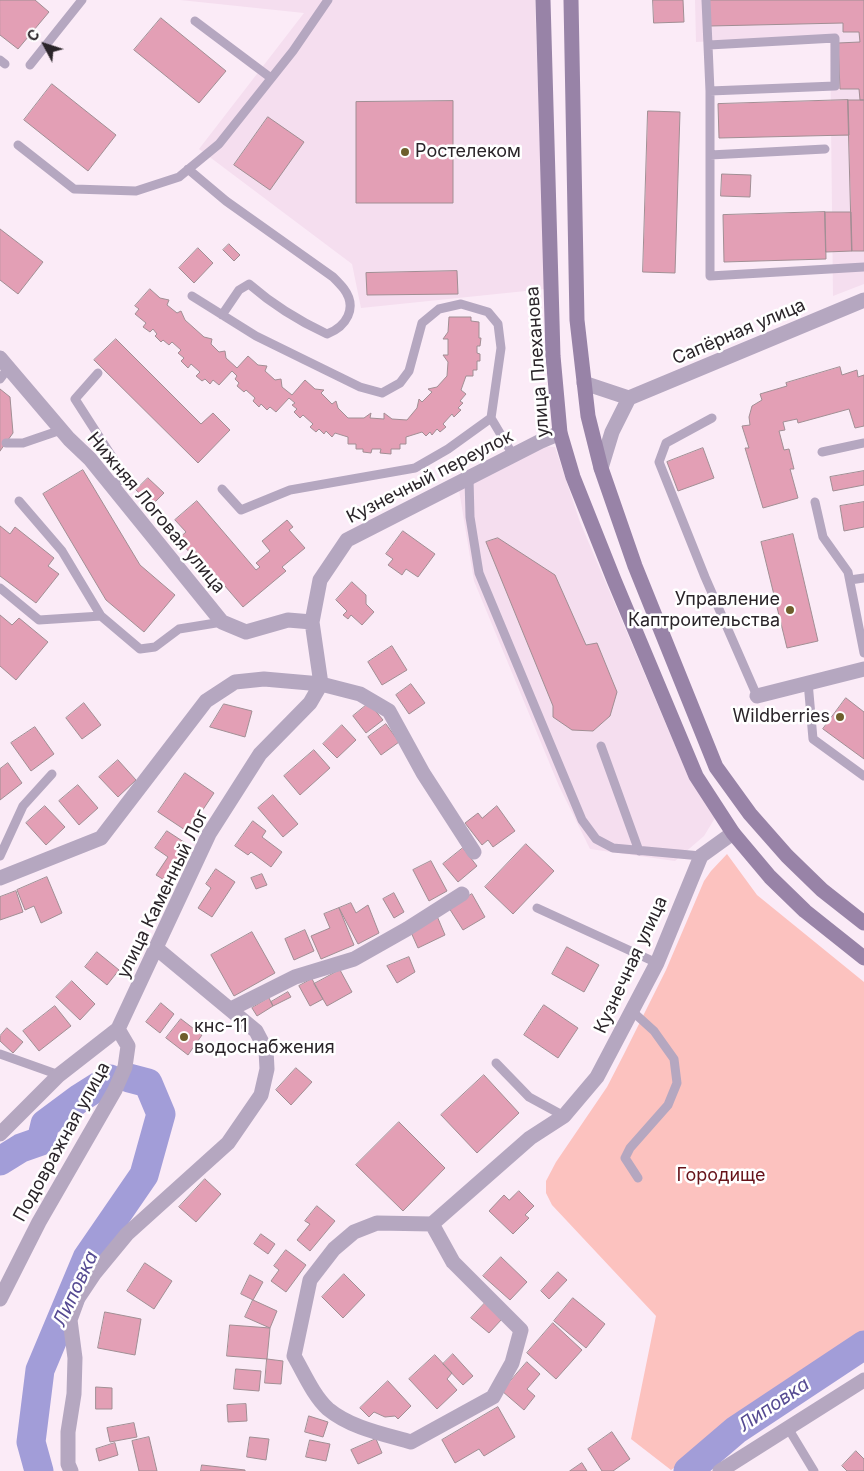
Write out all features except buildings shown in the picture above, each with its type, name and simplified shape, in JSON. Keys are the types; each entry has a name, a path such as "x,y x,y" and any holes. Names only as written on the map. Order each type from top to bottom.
{"main road":[{"name":"улица Плеханова","path":"543,0 553,356 560,433 573,478 696,776 733,833 770,877 864,958"},
{"path":"571,0 577,320 588,416 601,468 635,566 716,767 750,814 787,856 822,890 864,923"}],"street":[{"name":"Сапёрная улица","path":"629,398 862,303"},
{"name":"Нижняя Логовая улица","path":"3,368 90,459 222,622 246,632 288,620 312,622"},
{"path":"584,383 629,398 612,432 601,468"},
{"name":"Кузнечный переулок","path":"321,684 312,622 320,580 347,540 560,433"},
{"path":"757,696 864,669"},
{"path":"0,878 101,838 206,701 235,682 264,679 321,684 360,694 389,711 423,773 474,852"},
{"name":"улица Каменный Лог","path":"118,1029 209,834 260,754 310,703 321,684"},
{"path":"701,856 733,833"},
{"name":"Кузнечная улица","path":"432,1224 530,1138 564,1116 597,1077 657,963 701,856"},
{"path":"231,1009 295,977 354,959 462,894"},
{"path":"71,1471 68,1464 68,1432 74,1394 75,1358 70,1320 78,1298 94,1274 127,1234 228,1143 260,1095 266,1069 266,1050 256,1032 231,1009 156,948"},
{"path":"0,1134 59,1075 118,1029"},
{"name":"Подовражная улица","path":"0,1299 39,1222 116,1090 125,1067 128,1046 118,1029"},
{"path":"376,1223 432,1224 453,1262 522,1330 512,1363 493,1397 411,1442 351,1424 328,1409 315,1393 294,1356 310,1280 334,1249 354,1232 376,1223"},
{"path":"720,1471 864,1380"}],"lane":[{"path":"30,65 82,0"},
{"path":"18,145 74,188 136,192 179,177 219,144 271,78 328,0"},
{"path":"706,0 710,91 710,276 864,267"},
{"path":"196,22 271,78"},
{"path":"708,45 835,38 835,86 710,91"},
{"path":"710,155 825,149"},
{"path":"188,169 226,201 333,278 345,290 351,306 347,320 336,331 327,334 308,325 260,294 249,284 239,290 222,315"},
{"path":"192,296 256,336 360,387 382,393 400,383 409,371 422,323 439,309 460,304 488,312 498,324 501,348 491,418 513,455"},
{"path":"98,374 75,399 125,477 112,486"},
{"path":"222,489 241,510 290,490 415,468 448,449 491,418"},
{"path":"712,418 666,443 659,462 705,577 757,696"},
{"path":"6,443 23,443 61,430"},
{"path":"822,452 864,443"},
{"path":"469,478 470,517 479,573 582,820 596,839 613,848 701,856"},
{"path":"19,501 62,551 101,616 140,649 155,647 179,630 222,622"},
{"path":"815,502 823,537 848,572 864,653"},
{"path":"850,580 864,578"},
{"path":"0,588 39,620 101,616"},
{"path":"808,682 813,739 864,776"},
{"path":"601,746 639,851"},
{"path":"0,856 23,806 52,774"},
{"path":"537,908 657,963"},
{"path":"632,1011 654,1031 674,1059 677,1083 668,1106 630,1148 625,1158 638,1178"},
{"path":"0,1054 59,1075"},
{"path":"496,1063 529,1098 564,1116"},
{"path":"788,1428 814,1471"}],"shaded area":[{"path":"180,0 535,0 545,289 361,308 352,264 199,149 304,13"},
{"path":"695,0 864,0 864,284 833,296 830,35 696,42"},
{"path":"537,446 555,447 580,522 688,776 715,818 704,836 675,861 590,849 559,786 474,581 459,490"}],"green space":[{"name":"Городище","path":"727,854 757,895 864,982 864,1341 671,1470 631,1439 656,1316 552,1205 546,1193 546,1181 556,1162 607,1087 666,970 704,881"}],"waterway":[{"name":"Липовка","path":"39,1471 31,1442 40,1370 87,1258 144,1175 161,1114 148,1083 129,1078"},
{"name":"Липовка","path":"0,1161 21,1148 41,1141 45,1124 110,1079"},
{"name":"Липовка","path":"688,1471 736,1430 864,1345"}],"place":[{"name":"Ростелеком","path":"405,152"},
{"name":"Управление Каптроительства","path":"790,610"},
{"name":"Wildberries","path":"840,717"},
{"name":"кнс-11 водоснабжения","path":"184,1037"}]}
